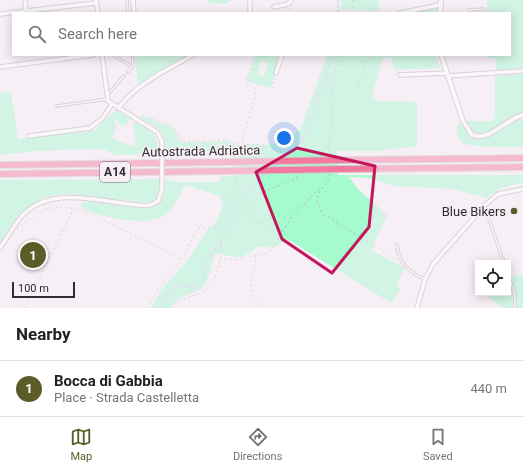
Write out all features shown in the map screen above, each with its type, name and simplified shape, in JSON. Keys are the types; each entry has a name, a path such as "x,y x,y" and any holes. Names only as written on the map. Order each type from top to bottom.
{"highway":[{"name":"Autostrada Adriatica","path":"0,165 523,158"},
{"name":"Autostrada Adriatica","path":"0,174 523,167"}],"street":[{"path":"25,0 26,11"},
{"path":"133,0 134,12"},
{"path":"250,0 250,12"},
{"path":"17,12 96,1 98,12"},
{"path":"274,7 290,2"},
{"path":"404,12 440,2"},
{"path":"0,14 12,13"},
{"path":"0,67 85,56"},
{"path":"0,248 21,217 34,206 48,200 72,197 146,206 158,201 162,189 162,141 157,132 112,104 107,97 102,56"},
{"path":"118,108 130,94 144,82 191,56"},
{"path":"276,73 282,56"},
{"path":"441,56 446,74 463,121 472,135 481,137 487,135 522,116"},
{"path":"400,75 523,71"},
{"path":"29,136 90,128 102,119 112,104"},
{"path":"417,308 425,279 433,264 485,205 498,194 508,190 523,189"}],"lane":[{"path":"127,0 128,12"},
{"path":"470,12 470,10 484,9"},
{"path":"116,56 132,67"},
{"path":"128,72 133,64 132,56"},
{"path":"57,106 107,97 124,76"},
{"path":"485,205 503,260"},
{"path":"397,245 398,254 405,265 415,274 425,279"},
{"path":"511,283 515,294 515,308"}],"path":[{"path":"338,0 338,12"},
{"path":"352,0 352,12"},
{"path":"353,3 356,0 372,6 375,12"},
{"path":"290,2 291,12"},
{"path":"319,156 328,145 333,121 333,78 339,56"},
{"path":"357,86 370,56"},
{"path":"272,89 276,73"},
{"path":"148,117 173,126 180,139 186,142 225,140 242,144 264,145"},
{"path":"282,231 280,228 249,220 247,215 251,204 261,194 304,173"},
{"path":"220,258 234,260 268,253 293,215 328,180"},
{"path":"322,186 318,201 323,214 400,261"},
{"path":"16,230 37,214 47,210 60,207 73,210 83,210 182,259 178,267 156,291 148,308"},
{"path":"18,301 25,307 73,210"},
{"path":"172,308 177,302 200,293 207,287 217,271 220,258 221,238 216,227"},
{"path":"0,257 4,251"},
{"path":"255,255 250,290 254,301 266,308"}],"highlighted area":[{"path":"297,148 375,166 369,227 332,273 282,239 256,172"}],"green space":[{"path":"208,0 228,0 228,4 207,3"},
{"path":"341,0 379,0 379,11 341,9"},
{"path":"487,0 523,0 523,68 496,70 496,59 487,57 511,56 511,12 487,12"},
{"path":"434,8 437,9 436,12 416,12"},
{"path":"146,56 186,56 138,84 135,57"},
{"path":"255,56 280,56 276,71 273,74 275,75 271,88 247,81","holes":["261,61 267,63 264,76 258,74"]},
{"path":"327,56 436,56 440,68 394,70 392,57 383,58 372,95 377,101 417,102 417,146 376,151 337,151 338,175 523,175 523,183 502,188 486,198 455,189 394,186 369,178 349,177 358,189 387,215 371,250 405,268 396,284 401,289 391,303 287,239 276,246 258,247 241,258 216,253 209,277 202,288 181,297 171,308 151,308 160,291 187,261 209,227 213,227 223,207 220,196 185,185 168,214 159,218 145,221 128,220 92,213 80,206 84,202 91,202 144,208 150,207 155,205 164,195 166,179 171,182 220,182 221,176 233,176 232,152 177,151 165,155 163,134 156,127 139,117 142,116 173,128 179,140 183,143 226,141 238,146 247,144 274,144 275,139 290,137 301,128"},
{"path":"523,74 523,113 518,114 502,125 489,131 477,133 471,131 466,121 491,121 495,117 495,76"},
{"path":"11,92 18,139 90,131 96,129 116,110 130,119 127,124 122,126 116,120 114,121 117,129 114,131 113,137 117,141 136,147 133,123 138,123 152,132 157,142 158,155 116,155 105,150 84,149 37,151 0,155 0,93"},
{"path":"517,120 523,120 523,147 485,147 464,144 459,138 456,127 460,121 471,138 483,139 495,134"},
{"path":"159,179 159,195 150,203 67,194 44,198 27,209 20,216 0,243 0,180"},
{"path":"523,274 523,308 503,308 487,296 511,296 511,276"}],"waterway":[{"path":"338,0 339,12"},
{"path":"282,158 297,146 306,134 333,56"},
{"path":"270,169 276,163"},
{"path":"161,308 170,290 180,285 197,288 202,283 207,260 221,242 244,195 265,172"}],"place":[{"name":"Blue Bikers","path":"514,211"},
{"name":"Bocca di Gabbia","path":"33,255"}]}
